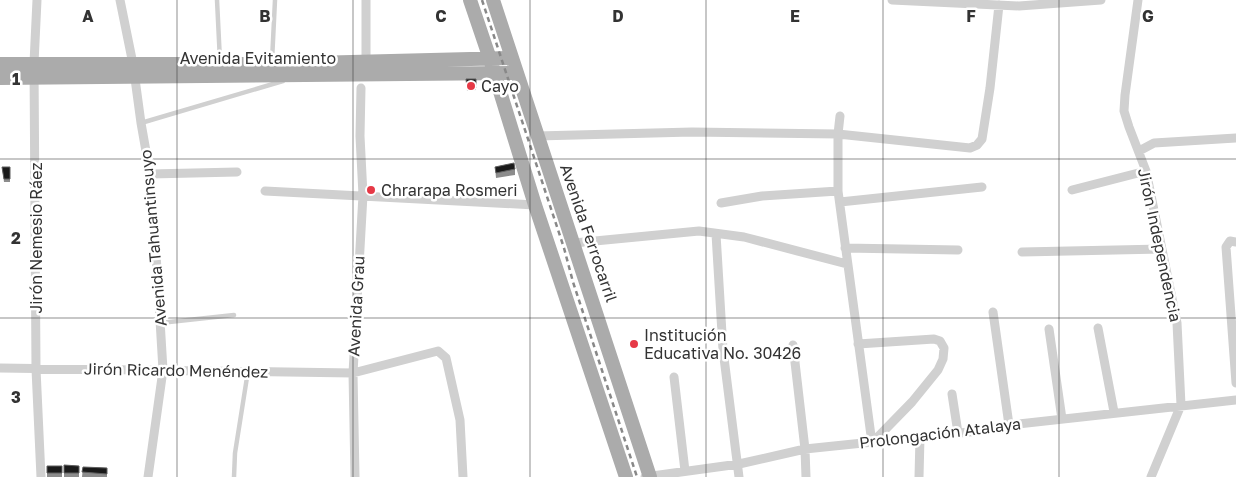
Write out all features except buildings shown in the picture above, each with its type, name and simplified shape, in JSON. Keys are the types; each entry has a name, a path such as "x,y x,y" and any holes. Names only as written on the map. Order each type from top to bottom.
{"main road":[{"path":"470,0 535,205 626,477"},
{"name":"Avenida Ferrocarril","path":"493,0 574,243 648,477"},
{"name":"Avenida Evitamiento","path":"0,78 35,78 220,64 512,58"},
{"name":"Avenida Evitamiento","path":"0,64 301,76 516,72"}],"street":[{"name":"Jirón Nemesio Ráez","path":"37,0 34,64 36,368 41,477"},
{"name":"Avenida Tahuantinsuyo","path":"120,0 134,70 150,174 163,370 148,477"},
{"path":"366,0 366,62"},
{"path":"892,0 1019,6 1101,0"},
{"name":"Jirón Independencia","path":"1138,0 1124,111 1146,171 1177,323 1181,405"},
{"path":"537,136 692,132 838,134 970,148 982,139 990,88 998,5"},
{"name":"Avenida Grau","path":"355,477 353,373 363,195 360,136 361,88"},
{"path":"840,116 838,134 838,192 872,443"},
{"path":"1139,151 1154,143 1236,138"},
{"path":"1072,190 1146,171"},
{"path":"150,174 238,172"},
{"path":"840,202 982,187"},
{"path":"265,191 535,205"},
{"path":"721,203 762,196 838,192"},
{"path":"574,243 699,231 744,237 847,264"},
{"path":"716,234 723,350 739,464 739,477"},
{"path":"1231,243 1226,247 1236,383"},
{"path":"845,248 958,250"},
{"path":"1022,252 1162,249"},
{"path":"993,312 1008,425"},
{"path":"1098,328 1114,412"},
{"path":"1049,329 1062,419"},
{"path":"858,344 934,339 940,341 944,348 944,359 938,370 912,402 872,443"},
{"path":"793,345 805,449 806,477"},
{"name":"Jirón Ricardo Menéndez","path":"0,368 353,373 438,351 446,358 460,420 463,477"},
{"path":"674,377 685,471"},
{"path":"952,394 958,433"},
{"name":"Prolongación Atalaya","path":"648,477 739,464 805,449 979,431 1008,425 1114,412 1236,400"},
{"path":"1151,477 1181,405"},
{"path":"919,477 920,437"}],"lane":[{"path":"217,0 220,64"},
{"path":"272,64 275,0"},
{"path":"141,123 301,76"},
{"path":"160,323 234,315"},
{"path":"234,477 248,372"}],"railway":[{"path":"482,0 637,477"}],"place":[{"name":"Cayo","path":"471,86"},
{"name":"Chrarapa Rosmeri","path":"371,190"},
{"name":"Institución Educativa No. 30426","path":"634,344"}]}
